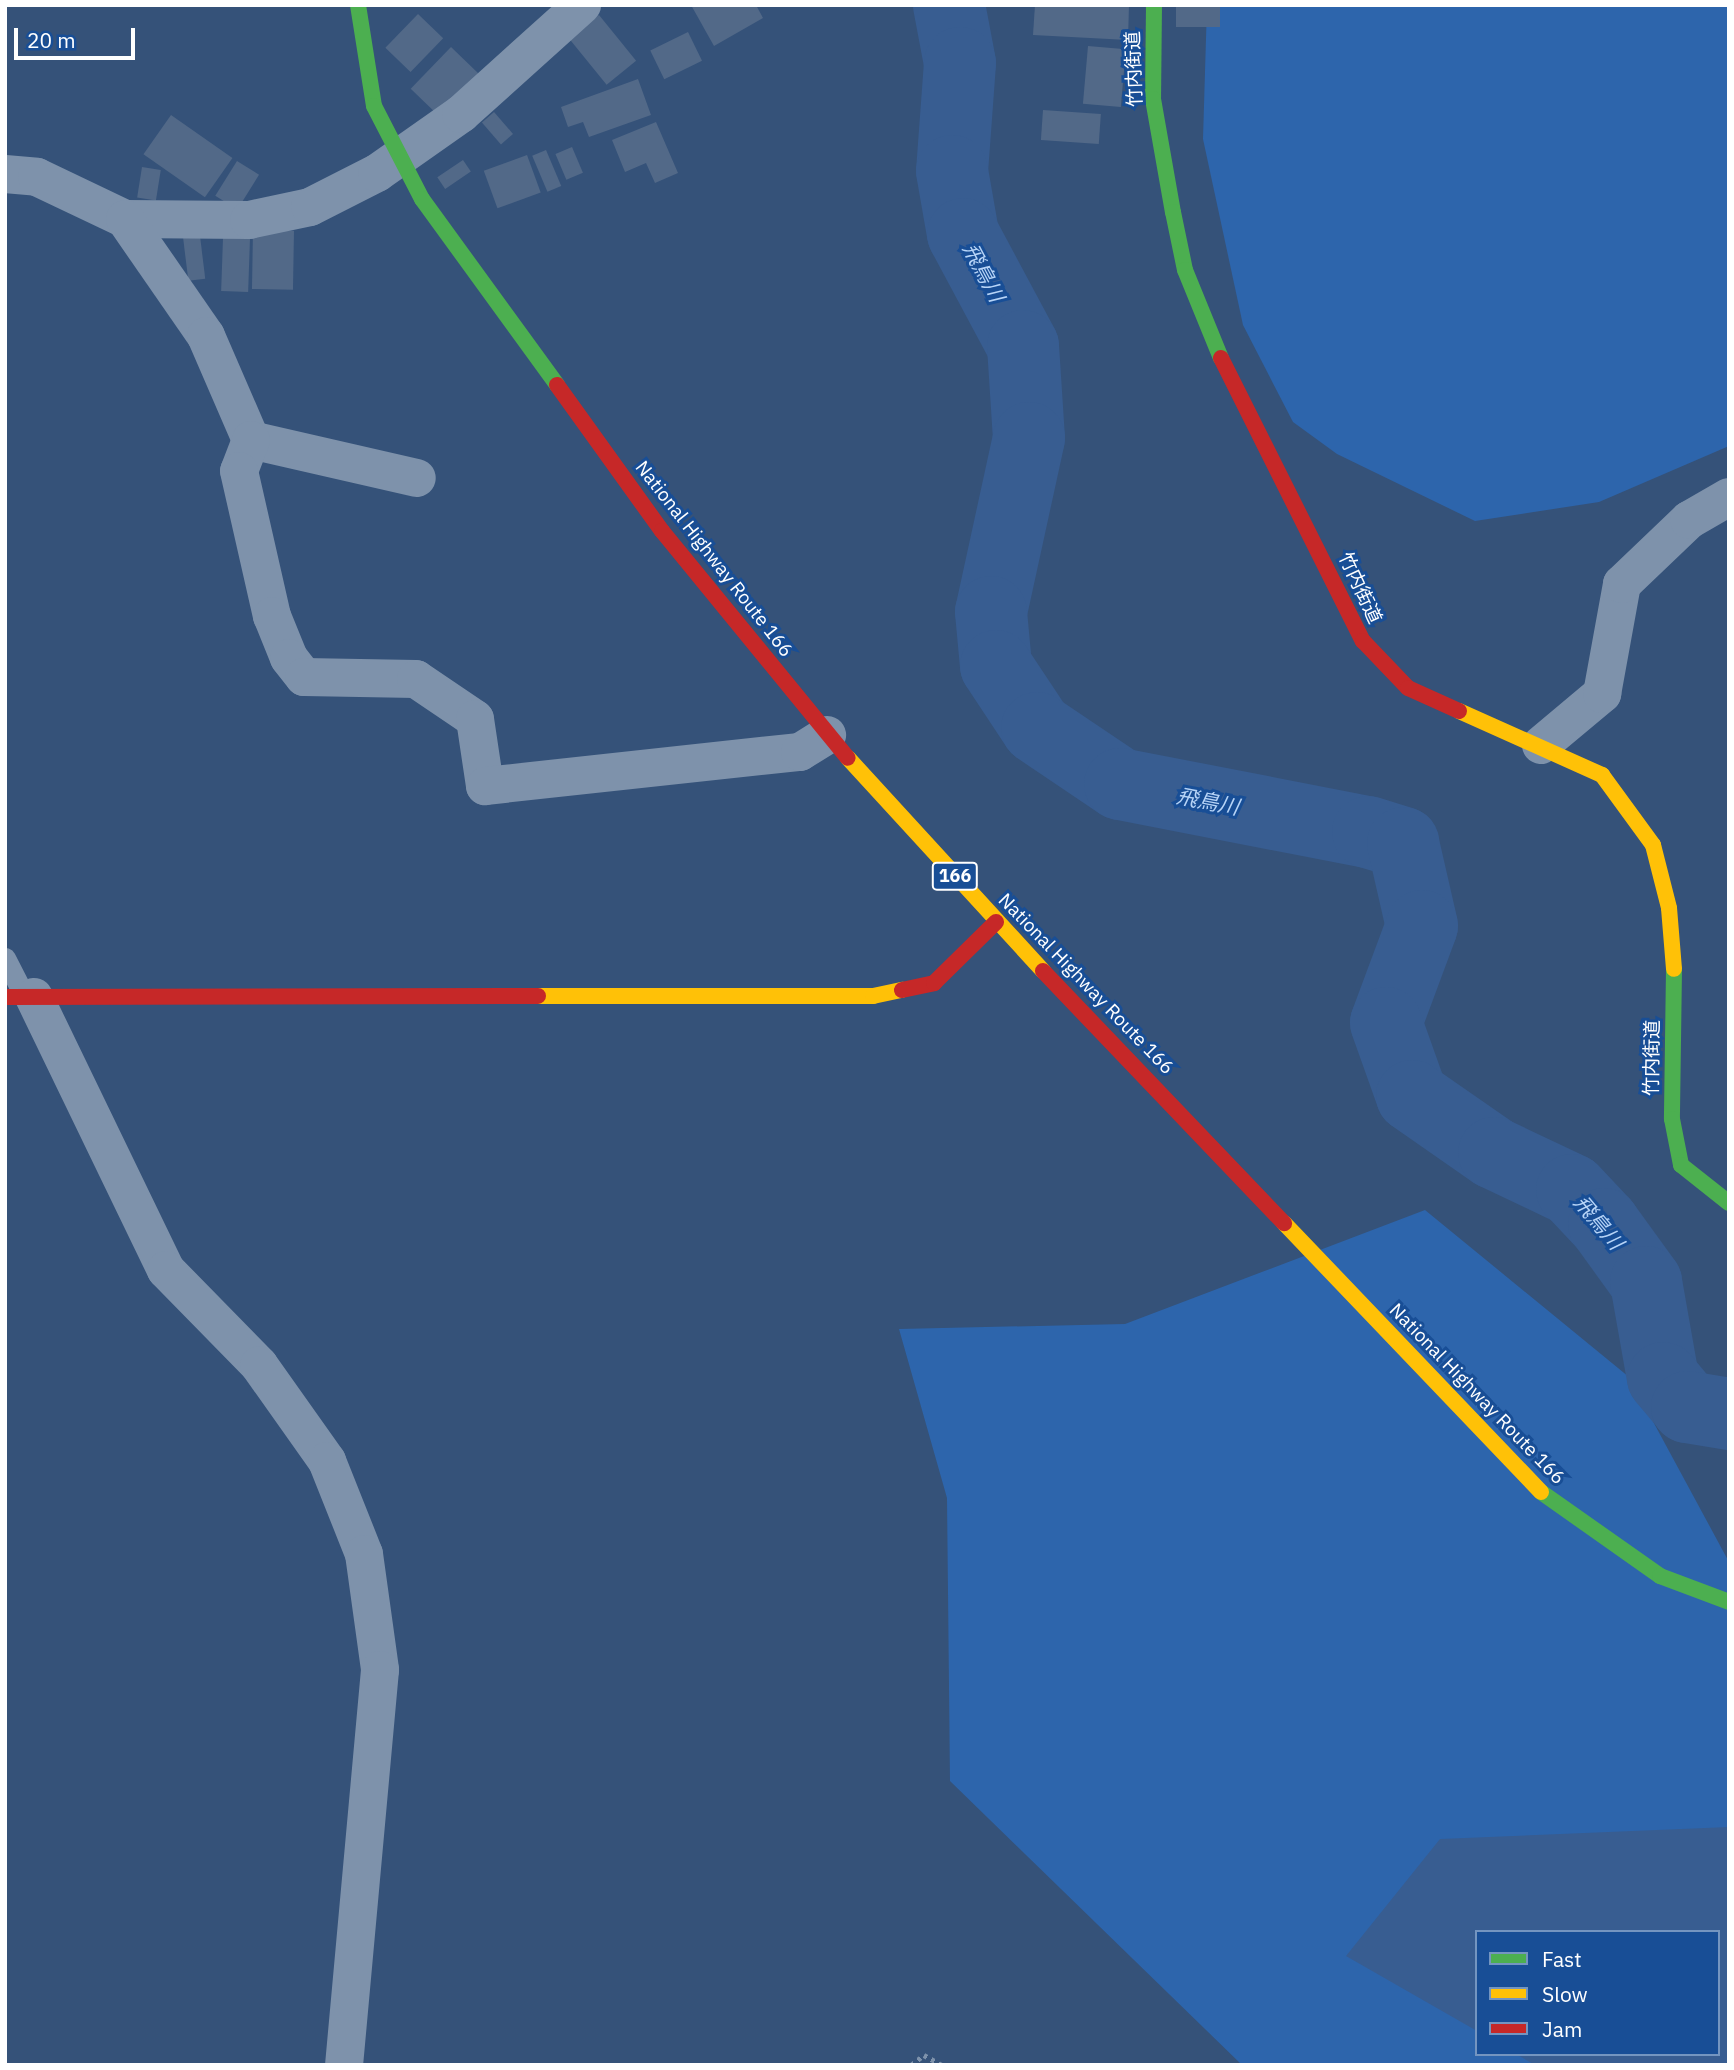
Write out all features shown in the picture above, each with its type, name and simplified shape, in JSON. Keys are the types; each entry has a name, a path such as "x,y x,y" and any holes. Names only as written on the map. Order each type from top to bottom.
{"main road":[{"name":"National Highway Route 166","path":"358,5 374,106 422,199 662,531 827,735 996,922 1551,1503 1660,1576 1729,1602"},
{"name":"竹内街道","path":"1154,5 1153,99 1185,270 1228,375 1363,641 1408,688 1602,775 1653,845 1669,908 1675,986 1672,1119 1681,1166 1729,1203"},
{"path":"21,997 873,996 934,983 996,922"}],"street":[{"path":"5,174 37,177 125,219 249,220 310,207 402,158 461,114 582,5"},
{"path":"125,219 206,336 251,440 239,471 272,616 289,658 304,677 416,679 475,719 485,786 800,752 827,735"},
{"path":"251,440 417,478"},
{"path":"1541,746 1602,694 1622,584 1689,520 1729,497"},
{"path":"21,997 166,1270 260,1365 319,1450 364,1554 380,1670 344,2065"}],"lane":[{"path":"5,958 21,997"}],"path":[{"path":"911,2065 924,2055 942,2065"}],"shaded area":[{"path":"1207,5 1729,5 1729,446 1599,502 1475,521 1337,454 1293,422 1243,325 1203,139"},
{"path":"1425,1210 1629,1377 1729,1562 1729,2065 1242,2065 950,1781 947,1498 899,1329 1125,1324"},
{"path":"1729,1827 1729,2065 1535,2065 1519,2056 1720,2056 1720,1930 1475,1930 1475,2030 1346,1956 1440,1839"}],"building":[{"path":"691,5 756,5 763,18 714,46"},
{"path":"1035,5 1129,5 1128,40 1033,35"},
{"path":"1176,5 1220,5 1220,27 1176,27"},
{"path":"418,14 443,38 411,72 385,48"},
{"path":"599,15 636,61 607,85 569,39"},
{"path":"688,32 702,61 664,79 650,50"},
{"path":"1088,46 1126,49 1121,107 1083,104"},
{"path":"451,47 480,75 439,117 411,89"},
{"path":"638,79 651,115 589,137 583,122 568,127 561,107"},
{"path":"1043,110 1101,114 1099,144 1041,140"},
{"path":"494,112 513,134 501,144 482,122"},
{"path":"171,115 232,158 205,197 143,154"},
{"path":"656,122 678,173 655,183 646,163 625,172 612,140"},
{"path":"572,147 583,173 566,180 555,154"},
{"path":"546,150 561,186 547,192 532,156"},
{"path":"527,155 541,193 497,208 484,171"},
{"path":"463,160 471,172 445,189 437,177"},
{"path":"237,161 259,175 237,210 215,196"},
{"path":"142,167 161,170 156,201 137,198"},
{"path":"253,230 294,231 293,290 252,289"},
{"path":"200,236 205,279 188,281 183,238"},
{"path":"223,238 250,239 248,292 221,291"}],"waterway":[{"name":"飛鳥川","path":"949,5 960,63 952,171 963,234 1023,346 1029,438 991,612 996,666 1037,728 1120,784 1368,832 1403,843 1422,926 1386,1023 1412,1096 1494,1153 1572,1190 1604,1224 1646,1282 1663,1378 1687,1407 1729,1414"}],"traffic: fast":[{"path":"358,5 374,106 422,199 557,385"},
{"path":"1154,5 1153,99 1173,212 1185,270 1221,358"},
{"path":"1674,969 1672,1119 1681,1165 1729,1203"},
{"path":"1541,1492 1660,1576 1729,1602"}],"traffic: slow":[{"path":"1459,711 1602,775 1653,845 1669,908 1674,969"},
{"path":"848,758 1043,971"},
{"path":"538,996 873,996 902,990"},
{"path":"1284,1223 1541,1492"}],"traffic: jam":[{"path":"1221,358 1363,641 1408,688 1459,711"},
{"path":"557,385 662,531 848,758"},
{"path":"902,990 934,983 996,922"},
{"path":"1043,971 1284,1223"},
{"path":"5,997 538,996"}]}
